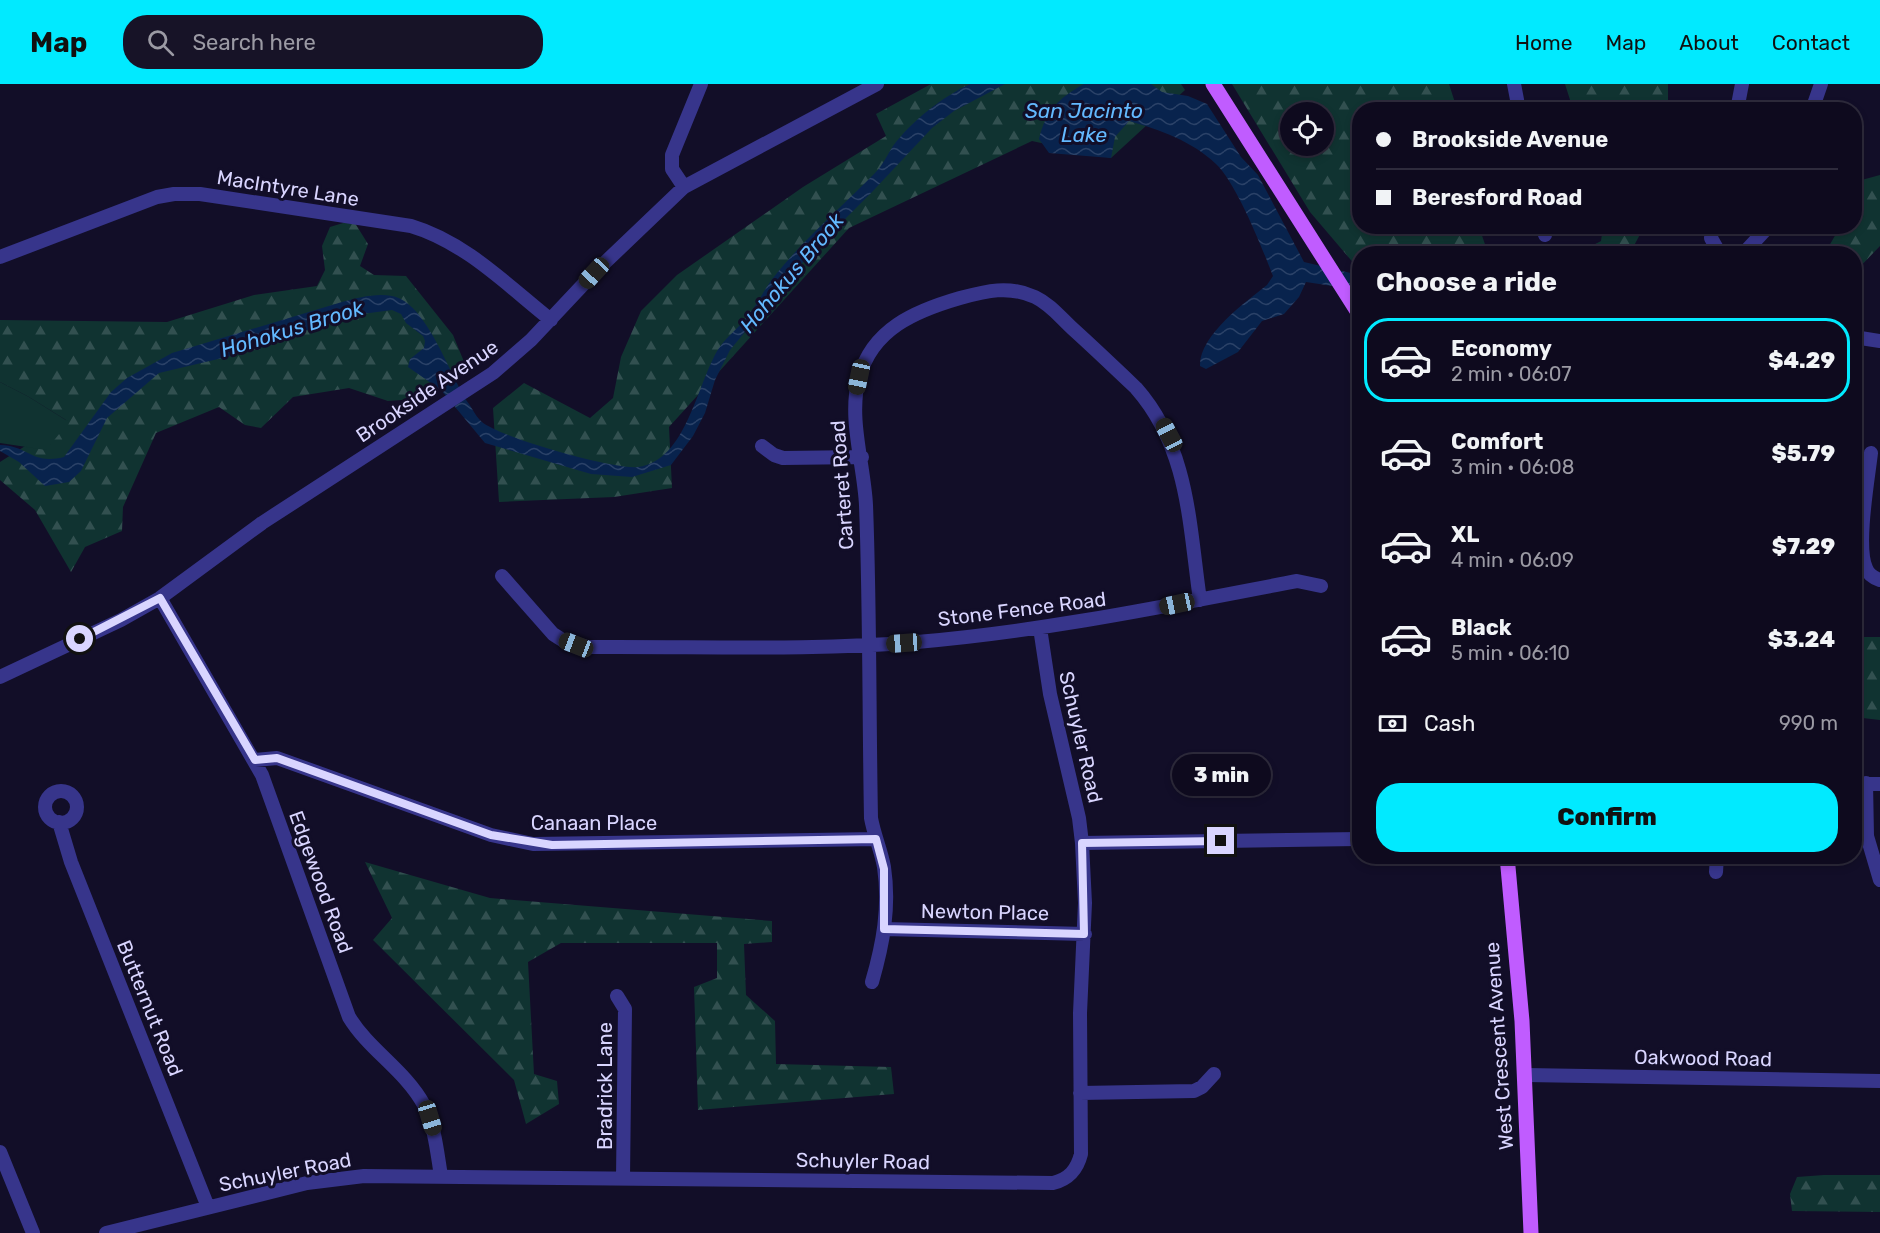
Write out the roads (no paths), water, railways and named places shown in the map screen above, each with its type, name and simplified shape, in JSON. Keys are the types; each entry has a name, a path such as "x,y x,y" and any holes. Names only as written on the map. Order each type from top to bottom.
{"main road":[{"path":"1213,84 1352,304"},
{"name":"West Crescent Avenue","path":"1508,864 1526,1075 1531,1233"}],"street":[{"path":"684,187 672,169 672,155 701,84"},
{"name":"Brookside Avenue","path":"0,676 122,620 160,598 262,523 466,392 510,361 609,258 684,187 878,84"},
{"path":"1514,84 1517,102"},
{"path":"1739,102 1742,84"},
{"path":"1815,102 1821,84"},
{"name":"MacIntyre Lane","path":"0,257 157,197 200,194 411,226 430,232 462,249 551,320"},
{"path":"1750,246 1761,234"},
{"name":"Carteret Road","path":"872,982 884,929 884,869 871,818 867,526 855,395 865,362 883,336 909,315 924,308 996,289 1025,293 1055,312 1136,388 1160,419 1177,455 1182,476 1200,600"},
{"path":"1862,339 1880,341"},
{"path":"762,446 774,455 783,458 862,458"},
{"path":"1871,453 1863,542 1864,561 1870,574 1880,580"},
{"name":"Stone Fence Road","path":"502,576 553,634 576,645 868,645 1040,628 1297,581 1321,586"},
{"name":"Edgewood Road","path":"160,598 255,760 349,1017 368,1043 406,1081 423,1104 435,1134 441,1176"},
{"name":"Schuyler Road","path":"106,1233 335,1178 441,1176 1053,1183 1068,1177 1079,1162 1080,1013 1084,934 1082,843 1079,818 1050,694 1040,628"},
{"name":"Canaan Place","path":"255,760 277,758 491,835 533,844 876,839"},
{"path":"1867,784 1867,836 1880,880"},
{"name":"Butternut Road","path":"59,822 71,862 208,1208"},
{"path":"1082,843 1352,839"},
{"path":"1716,864 1716,872"},
{"name":"Newton Place","path":"884,929 1084,934"},
{"name":"Bradrick Lane","path":"617,996 625,1009 623,1178"},
{"path":"1080,1094 1194,1090 1202,1087 1214,1074"},
{"name":"Oakwood Road","path":"1526,1075 1880,1081"},
{"path":"0,1152 33,1233"}],"water":[{"name":"Hohokus Brook","path":"970,84 1005,84 954,111 932,128 809,255 730,350 715,380 705,413 693,436 671,465 632,477 591,474 485,443 441,390 408,367 410,359 424,348 425,341 423,336 406,323 401,314 392,310 347,316 235,355 159,373 107,418 81,471 69,482 45,486 19,462 0,451 0,445 18,448 45,459 64,457 111,392 127,378 172,353 342,302 379,295 392,296 405,301 416,312 427,326 462,392 482,422 510,436 583,458 625,467 638,467 655,462 668,451 679,436 719,348 749,315 777,273 812,234 878,170 893,146 918,119 938,103"},
{"name":"San Jacinto Lake","path":"1084,84 1151,84 1162,92 1188,96 1207,104 1241,157 1258,175 1304,262 1352,273 1352,289 1306,282 1299,297 1284,314 1262,321 1238,352 1206,369 1200,366 1202,354 1215,331 1236,310 1267,285 1273,276 1248,217 1232,186 1216,164 1197,149 1152,128 1129,121 1115,137 1111,158 1049,153 1039,139 1042,129 1045,120 1055,106 1067,94"}]}
